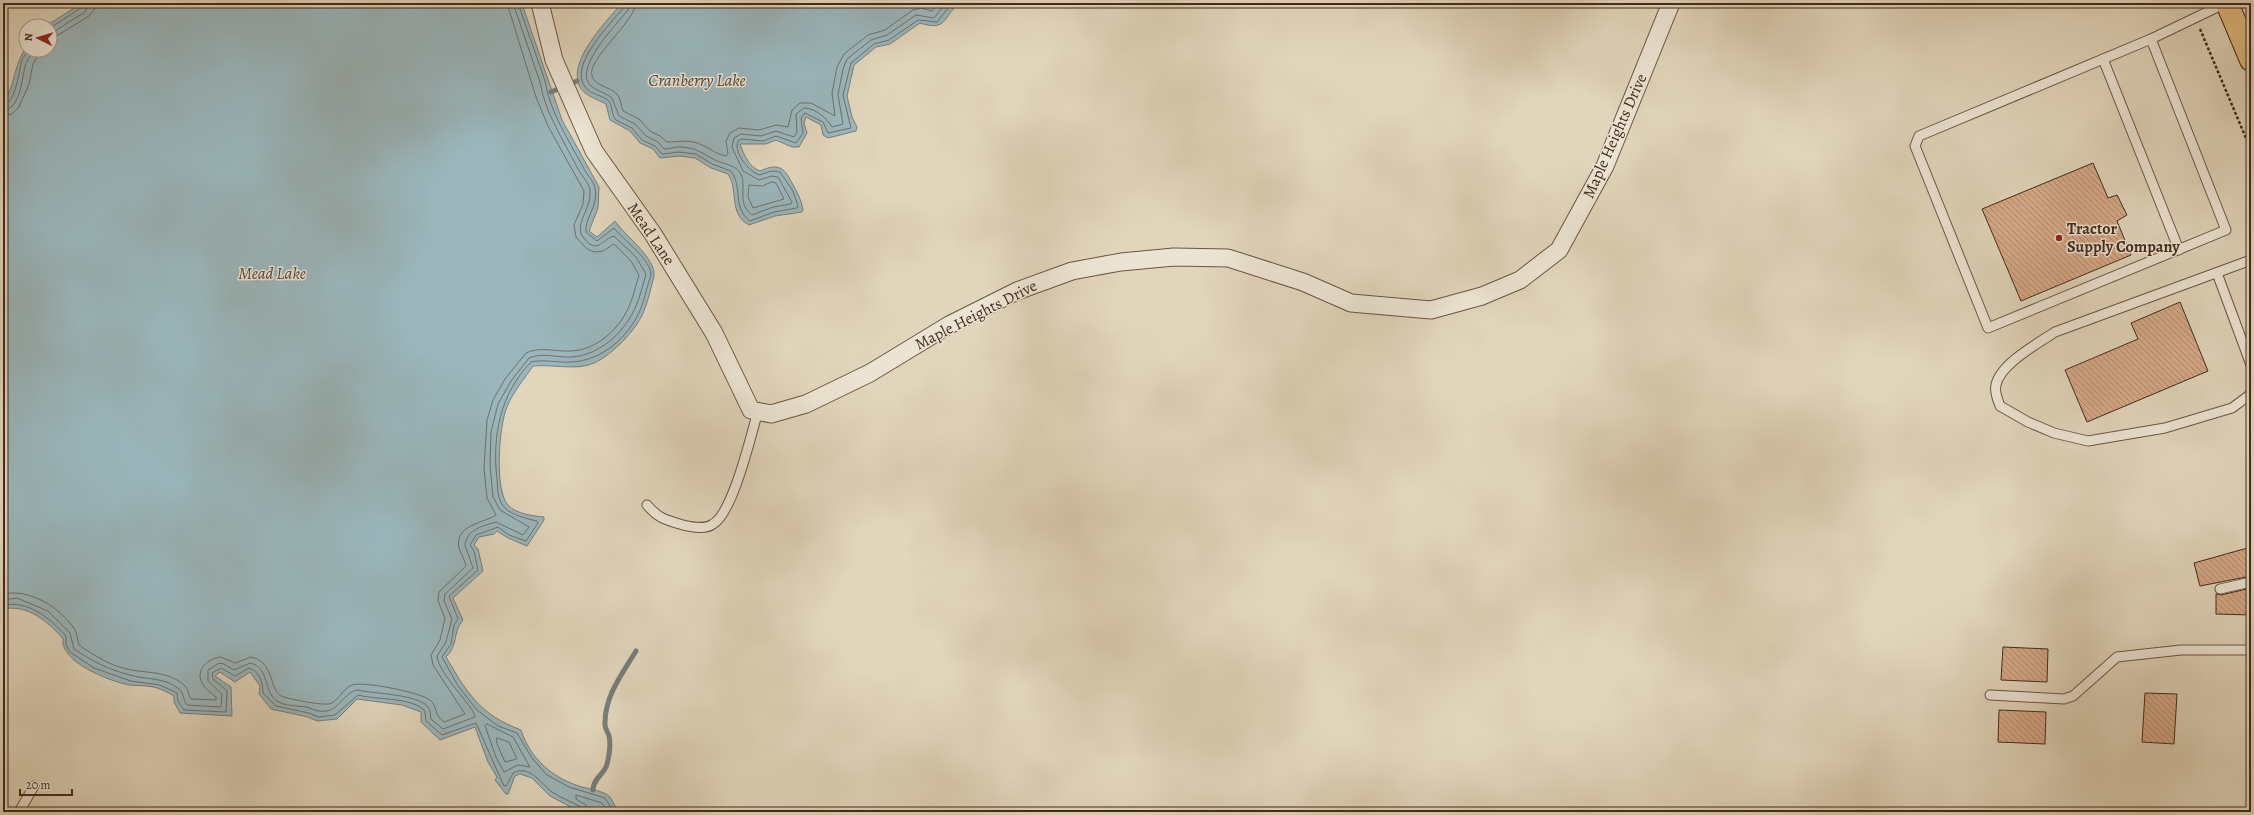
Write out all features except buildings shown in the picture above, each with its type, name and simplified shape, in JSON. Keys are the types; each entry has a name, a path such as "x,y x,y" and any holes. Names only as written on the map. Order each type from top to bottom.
{"highway":[{"path":"2227,3 2251,60"}],"street":[{"name":"Mead Lane","path":"540,3 554,60 594,151 653,234 714,333 751,410 758,411"},
{"name":"Maple Heights Drive","path":"758,411 771,414 806,404 870,373 949,325 1017,291 1072,271 1121,262 1174,256 1228,258 1303,282 1351,303 1431,310 1482,296 1520,280 1559,250 1605,166 1671,3"}],"lane":[{"path":"2151,39 2226,230 1988,328 1915,146 1919,136 1930,130 2151,39 2227,3"},
{"path":"2103,59 2179,250"},
{"path":"2251,260 2055,332 2026,351 2002,371 1995,386 2000,406 2028,422 2054,434 2088,441 2164,428 2232,408 2251,394"},
{"path":"2217,273 2251,366"},
{"path":"647,505 657,517 677,523 696,528 714,524 729,506 758,411"},
{"path":"2220,589 2251,582"},
{"path":"1990,695 2064,699 2073,696 2117,657 2181,650 2251,650"},
{"path":"19,812 34,786"}],"path":[{"path":"2195,18 2251,150"}],"water":[{"name":"Mead Lake","path":"82,3 522,4 562,120 599,187 598,208 589,231 597,237 615,221 639,247 650,262 654,276 642,316 631,332 609,354 594,363 580,367 533,366 512,396 504,416 500,442 499,472 501,486 504,497 511,508 515,511 544,517 544,520 527,546 508,538 497,531 494,534 479,537 474,545 478,549 483,571 453,598 463,620 458,629 453,648 446,657 461,682 476,701 495,717 521,730 530,750 544,766 562,779 606,794 612,799 618,812 580,812 550,796 532,778 520,774 515,776 508,794 506,794 495,780 497,777 488,762 475,727 440,740 421,722 421,712 402,705 357,699 337,719 317,721 308,717 271,709 259,694 260,686 250,672 235,682 220,672 215,676 231,687 232,716 180,713 174,702 174,696 154,687 120,683 87,669 77,663 69,655 64,647 63,639 44,620 36,615 20,609 3,609 3,104 10,90 20,58 58,58 58,18"},
{"name":"Cranberry Lake","path":"622,3 958,3 946,19 939,25 934,26 920,23 890,44 876,47 854,65 847,96 852,117 857,127 856,131 828,138 823,135 821,125 806,117 804,123 807,133 799,147 792,147 776,140 766,144 740,144 747,160 756,169 760,171 771,167 776,167 780,168 786,173 797,193 803,209 802,212 775,216 749,225 738,215 733,187 728,174 711,168 695,158 679,156 660,158 653,149 640,143 630,131 610,120 606,104 586,94 578,82 578,71 581,58 597,33"}],"waterway":[{"path":"551,92 577,81"},
{"path":"593,790 595,782 606,767 610,746 609,735 605,728 607,705 615,686 636,651"}],"place":[{"name":"Tractor Supply Company","path":"2059,238"}]}
